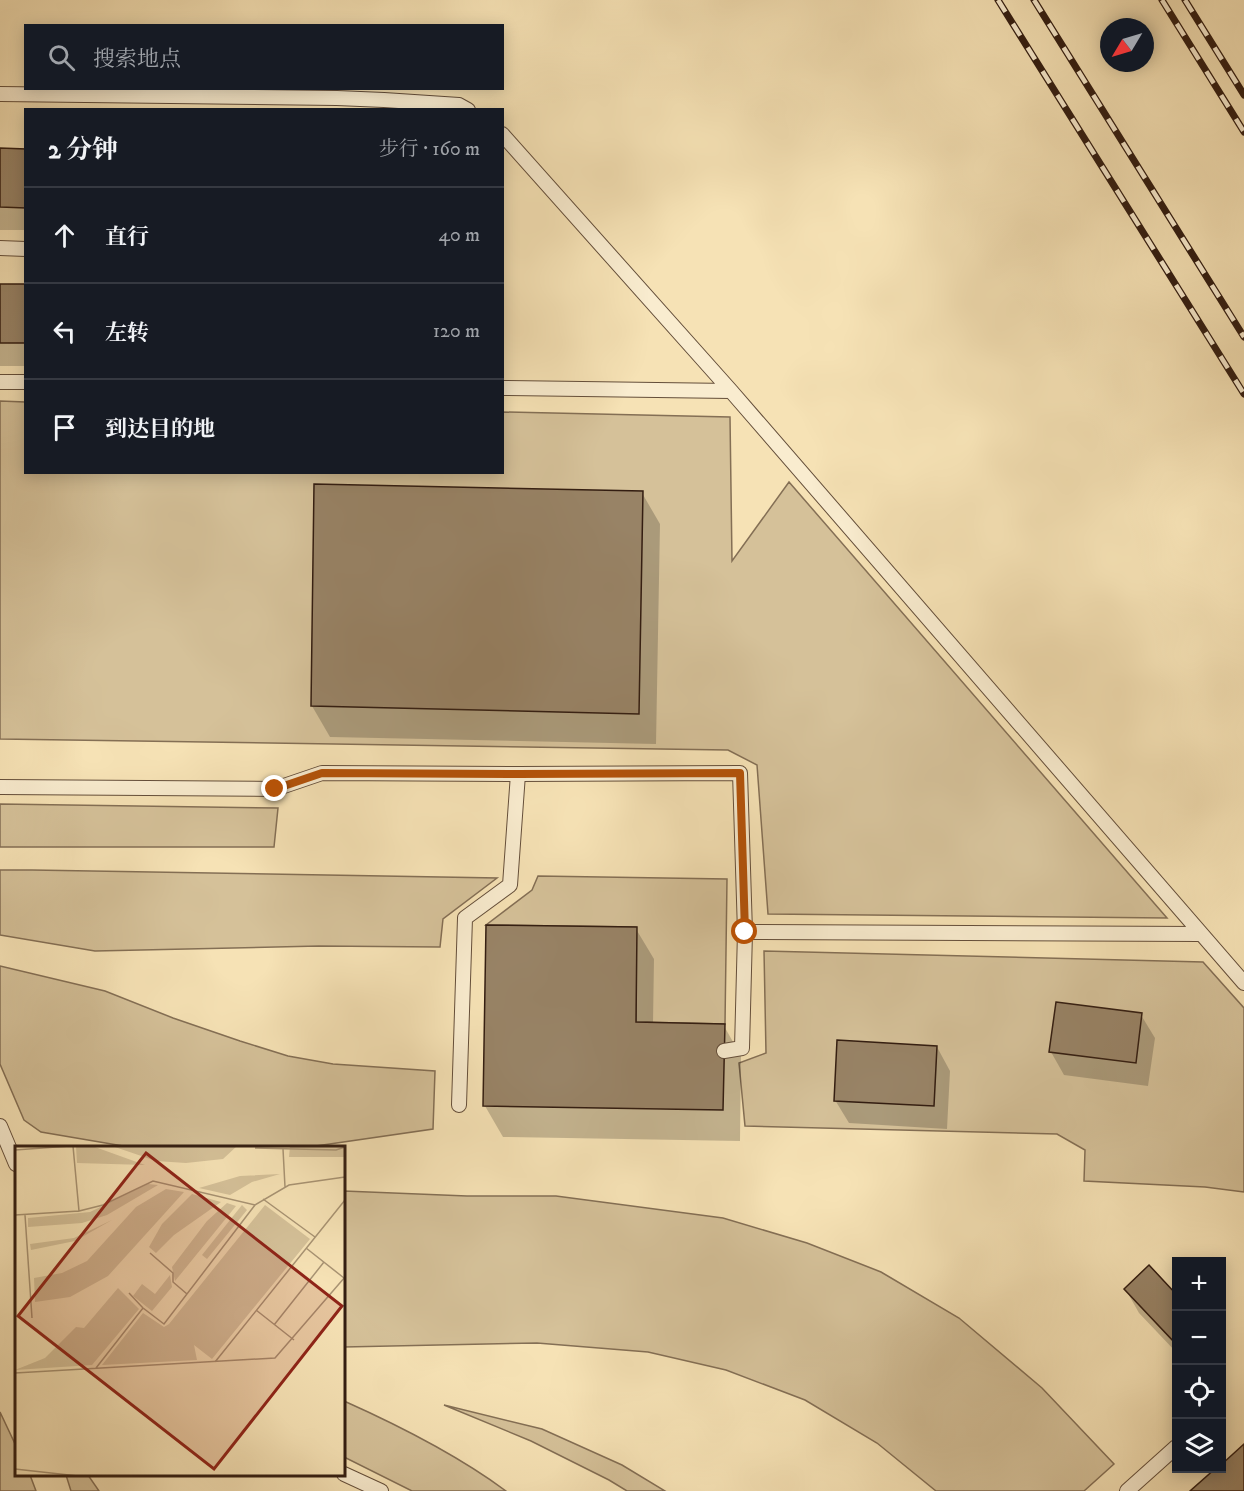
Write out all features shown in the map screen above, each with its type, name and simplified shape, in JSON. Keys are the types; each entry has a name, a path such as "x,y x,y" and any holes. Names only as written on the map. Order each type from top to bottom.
{"lane":[{"path":"0,94 337,104 384,100 459,105 464,108"},
{"path":"504,136 730,392 1244,983"},
{"path":"0,248 24,249"},
{"path":"0,382 24,382"},
{"path":"504,388 730,392"},
{"path":"0,787 275,789 322,773 740,773 745,932 742,1048 724,1051"},
{"path":"459,1105 465,918 510,885 518,774"},
{"path":"745,932 1201,934"},
{"path":"0,1126 15,1162"},
{"path":"1127,1491 1172,1451"},
{"path":"345,1474 381,1491"}],"shaded area":[{"path":"0,401 24,402 24,474 504,474 504,412 730,417 732,561 789,482 1167,918 768,914 757,765 728,750 0,739"},
{"path":"0,804 278,808 274,847 0,847"},
{"path":"0,870 497,878 443,919 440,947 319,946 95,951 0,935"},
{"path":"538,876 727,879 725,1024 636,1022 636,927 486,925 532,890"},
{"path":"764,951 1203,962 1244,1008 1244,1192 1205,1187 1084,1181 1085,1150 1057,1134 745,1126 739,1063 766,1053"},
{"path":"0,966 105,991 173,1018 288,1056 333,1064 435,1071 433,1129 316,1146 123,1146 41,1132 24,1120 0,1064"},
{"path":"345,1191 467,1196 556,1196 723,1218 807,1243 881,1272 959,1318 1042,1388 1114,1464 1084,1491 936,1491 877,1443 805,1400 726,1370 648,1352 537,1343 345,1347"},
{"path":"345,1401 427,1442 506,1491 412,1491 345,1458"},
{"path":"444,1405 542,1429 622,1465 665,1491 627,1491 531,1441"},
{"path":"0,1412 15,1444 15,1476 30,1476 36,1491 0,1491"},
{"path":"66,1476 89,1476 99,1491 71,1491"}],"building":[{"path":"0,148 24,149 24,208 0,207"},
{"path":"0,284 24,284 24,343 0,343"},
{"path":"314,484 643,491 639,714 311,706"},
{"path":"486,925 637,927 636,1022 725,1024 723,1110 483,1106"},
{"path":"1056,1002 1142,1013 1136,1063 1049,1052"},
{"path":"837,1040 937,1046 934,1106 834,1101"},
{"path":"1149,1265 1172,1290 1172,1340 1124,1289"},
{"path":"1244,1444 1244,1491 1190,1491 1210,1473 1226,1473 1226,1460"}],"railway":[{"path":"998,0 1244,394"},
{"path":"1034,0 1244,337"},
{"path":"1162,0 1244,132"},
{"path":"1185,0 1244,95"}],"route":[{"path":"275,789 322,773 740,773 745,932"}]}
